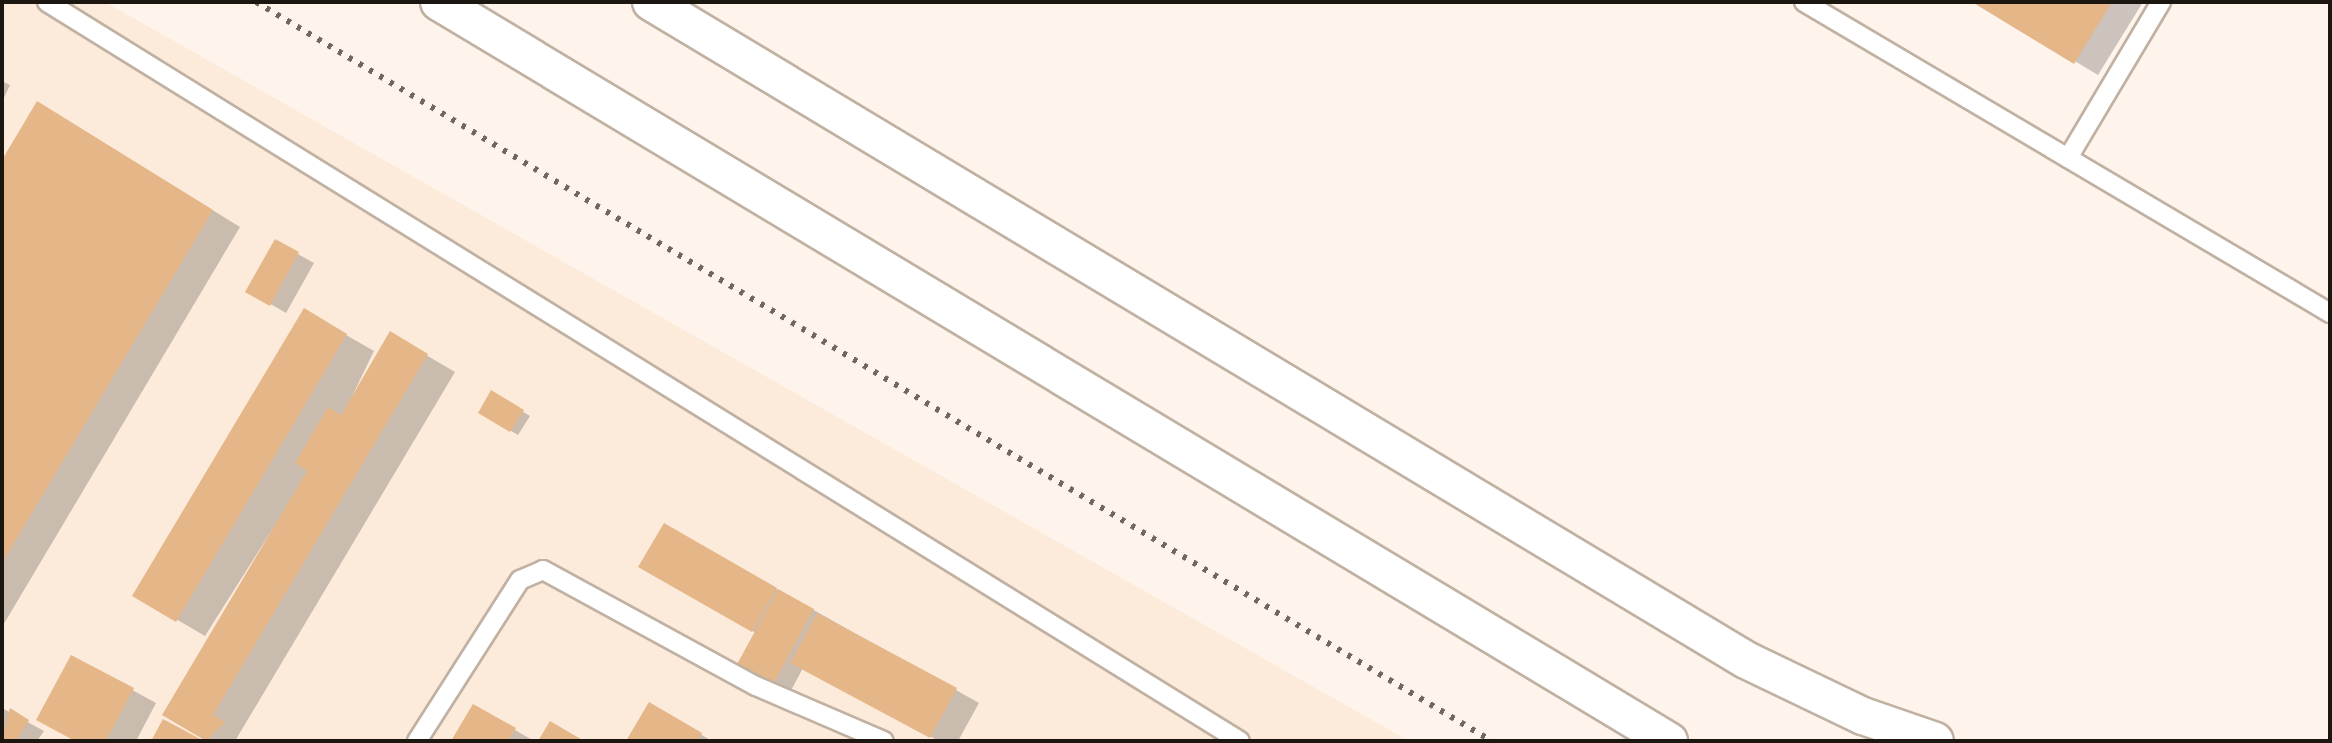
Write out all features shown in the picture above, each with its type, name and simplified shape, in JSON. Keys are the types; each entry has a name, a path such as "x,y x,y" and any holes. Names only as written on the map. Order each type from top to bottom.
{"street":[{"path":"439,2 1669,741"},
{"path":"651,2 1746,660 1863,716 1935,741"}],"lane":[{"path":"47,2 1240,741"},
{"path":"1804,2 2330,313"},
{"path":"2068,158 2161,2"},
{"path":"417,741 520,580 543,570 732,673 884,741"}],"shaded area":[{"path":"2,2 105,2 1409,741 2,741"}],"building":[{"path":"1972,2 2112,2 2074,64"},
{"path":"37,101 213,210 2,563 2,160"},
{"path":"275,239 299,252 270,306 245,292"},
{"path":"304,308 347,334 176,622 132,596"},
{"path":"390,331 428,354 213,715 225,722 206,741 162,715 307,471 295,463 328,407 341,415"},
{"path":"491,390 524,410 510,432 478,413"},
{"path":"664,523 777,588 752,632 638,567"},
{"path":"778,589 814,609 771,688 735,668"},
{"path":"817,613 957,688 930,738 790,663"},
{"path":"71,655 134,688 106,741 75,741 36,720"},
{"path":"649,702 702,733 698,741 626,741"},
{"path":"473,704 516,728 508,741 451,741"},
{"path":"10,708 29,720 16,741 2,741"},
{"path":"163,719 204,741 151,741"},
{"path":"550,721 584,741 538,741"}],"railway":[{"path":"256,2 1492,741"}]}
